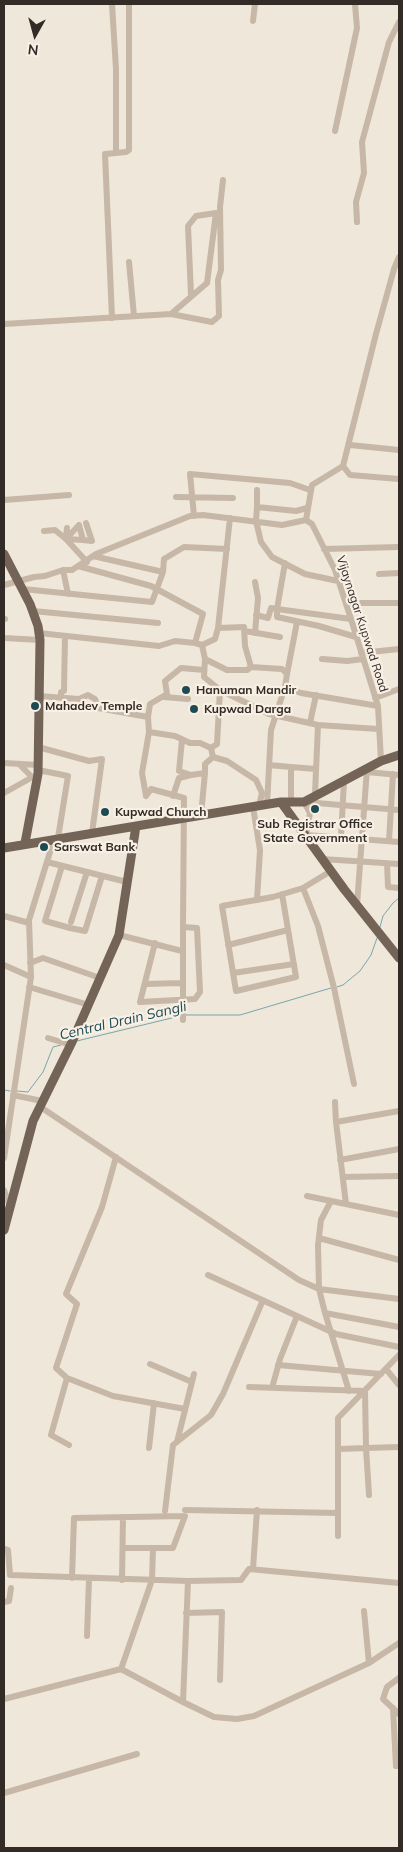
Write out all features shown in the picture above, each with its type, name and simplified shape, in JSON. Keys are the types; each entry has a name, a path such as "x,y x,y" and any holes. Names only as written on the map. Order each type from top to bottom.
{"main road":[{"path":"4,554 33,611 40,637 38,747 25,843"},
{"path":"4,848 25,843 282,802 304,802 315,794 367,770 381,761 399,755"},
{"path":"282,802 322,859 399,958"},
{"path":"4,1230 7,1209 41,1103 71,1045 119,935 136,826"}],"street":[{"path":"112,4 116,69 116,152"},
{"path":"112,318 105,154 129,150 130,4"},
{"path":"253,21 255,4"},
{"path":"335,131 357,28 355,4"},
{"path":"357,222 356,202 364,173 362,142 389,42 399,22"},
{"path":"4,324 171,314 212,322 219,316 218,280 222,270 220,208 223,180"},
{"path":"171,314 207,283 216,213 196,216 188,226 191,295"},
{"path":"20,586 63,570 72,570 87,562 93,556 194,516 203,515 282,525 306,520 312,485 343,466 350,445 376,334 394,269 399,258"},
{"path":"129,262 134,316"},
{"path":"350,445 399,450"},
{"path":"343,466 350,475 399,480"},
{"path":"194,516 190,474 290,483 310,490"},
{"path":"257,490 256,521 262,545 272,557 305,574 338,581"},
{"path":"4,500 69,495"},
{"path":"176,497 233,498"},
{"path":"257,507 296,511 307,508"},
{"path":"202,646 215,639 218,628 230,518"},
{"name":"Vijaynagar Kupwad Road","path":"306,520 312,524 324,549 338,581 351,619 378,706 381,761"},
{"path":"66,539 92,541 86,523"},
{"path":"66,539 79,525 83,540"},
{"path":"66,539 67,528"},
{"path":"44,530 55,530 87,562"},
{"path":"4,585 68,594 152,602 163,572 164,559 184,547 227,549"},
{"path":"324,549 399,547"},
{"path":"93,556 163,572"},
{"path":"285,563 277,617 319,626 356,637"},
{"path":"78,566 151,586 157,591 203,614 195,643"},
{"path":"63,570 68,594"},
{"path":"379,574 399,573"},
{"path":"255,582 258,598 255,632"},
{"path":"346,603 399,603"},
{"path":"256,615 268,618 271,608 351,619"},
{"path":"33,611 158,623"},
{"path":"260,806 269,765 271,730 285,687 297,622"},
{"path":"218,628 244,627 246,646 252,667"},
{"path":"245,631 280,637"},
{"path":"5,639 65,636 159,646 175,641 195,643 202,646"},
{"path":"61,698 61,692 64,691 65,636"},
{"path":"202,646 205,659 204,677 220,690 269,714 318,725 378,729"},
{"path":"322,659 347,661 362,656 399,650"},
{"path":"205,659 227,670 247,670 252,667 282,669 286,674"},
{"path":"183,1020 182,951 186,818 184,798 151,789 146,796 142,772 149,732 148,717 150,704 167,694 165,681 180,668 204,670"},
{"path":"285,687 316,695 378,706"},
{"path":"375,698 399,689"},
{"path":"149,732 211,748 217,744 220,690"},
{"path":"39,696 79,700 88,695 95,700 98,708 148,717"},
{"path":"310,722 316,695"},
{"path":"164,697 188,700"},
{"path":"315,794 318,725"},
{"path":"182,740 179,771 191,775"},
{"path":"38,747 74,758 102,759 92,833"},
{"path":"211,748 212,757"},
{"path":"202,815 205,764 212,757"},
{"path":"212,757 227,761 256,780 262,793 257,900"},
{"path":"4,763 19,764 36,771 68,776 56,838 29,923 31,976 4,1158"},
{"path":"19,764 36,771"},
{"path":"269,765 316,769"},
{"path":"291,767 291,802"},
{"path":"357,905 366,807 367,770 396,775 389,841"},
{"path":"4,793 36,771"},
{"path":"173,796 179,778 205,773"},
{"path":"341,836 344,781"},
{"path":"304,802 399,810"},
{"path":"304,802 310,813 306,836 341,836 399,842"},
{"path":"322,859 399,864"},
{"path":"47,862 127,882"},
{"path":"387,863 388,887 399,888"},
{"path":"62,866 45,921 70,928 85,931 102,876"},
{"path":"282,894 296,977 236,991 222,906 257,900 303,888 331,871"},
{"path":"71,922 87,872"},
{"path":"303,888 318,926 332,979 354,1084"},
{"path":"4,916 29,923"},
{"path":"155,943 140,1002 195,999 200,992 197,928 183,927"},
{"path":"228,945 288,930"},
{"path":"119,935 182,951"},
{"path":"30,963 43,958 100,978"},
{"path":"4,964 31,976"},
{"path":"233,974 294,964"},
{"path":"145,984 182,983"},
{"path":"29,987 89,1005"},
{"path":"48,1038 71,1045"},
{"path":"13,1095 41,1103 116,1157 299,1280 319,1289 399,1299"},
{"path":"335,1102 346,1204"},
{"path":"336,1122 399,1111"},
{"path":"340,1160 399,1149"},
{"path":"116,1157 102,1207 66,1294 77,1304 56,1368 67,1378 113,1396 185,1409"},
{"path":"343,1177 399,1176"},
{"path":"4,1190 7,1209"},
{"path":"307,1196 399,1215"},
{"path":"332,1201 320,1220 319,1289 349,1390"},
{"path":"375,1210 399,1220"},
{"path":"319,1238 399,1260"},
{"path":"208,1275 331,1332 399,1347"},
{"path":"165,1511 173,1445 211,1415 223,1394 263,1300"},
{"path":"325,1313 399,1328"},
{"path":"272,1388 278,1365 297,1316"},
{"path":"338,1536 338,1418 399,1355"},
{"path":"150,1364 192,1382"},
{"path":"278,1365 384,1372 399,1385"},
{"path":"177,1442 194,1374"},
{"path":"67,1378 51,1435 69,1445"},
{"path":"249,1387 365,1391"},
{"path":"365,1391 369,1495"},
{"path":"149,1448 154,1403"},
{"path":"338,1449 399,1447"},
{"path":"185,1510 338,1513"},
{"path":"253,1569 257,1510"},
{"path":"72,1578 74,1518 185,1516 173,1548 123,1548"},
{"path":"122,1580 123,1517"},
{"path":"121,1669 152,1580 153,1548"},
{"path":"4,1549 8,1550 10,1575 122,1580 241,1580 249,1569 253,1569 399,1583"},
{"path":"88,1636 89,1579"},
{"path":"183,1702 188,1581"},
{"path":"4,1602 9,1601 10,1588"},
{"path":"364,1610 369,1663"},
{"path":"186,1613 222,1612 220,1680"},
{"path":"4,1699 121,1669 214,1717 236,1719 254,1716 369,1663 399,1644"},
{"path":"399,1678 387,1687 383,1699 399,1714"},
{"path":"392,1708 396,1766 399,1766"},
{"path":"4,1793 136,1754"}],"waterway":[{"name":"Central Drain Sangli","path":"380,927 383,916 399,898"},
{"name":"Central Drain Sangli","path":"337,987 343,985 360,971 371,955 377,938"},
{"name":"Central Drain Sangli","path":"186,1015 240,1015 331,988"},
{"name":"Central Drain Sangli","path":"77,1041 180,1016"},
{"name":"Central Drain Sangli","path":"17,1091 28,1092 43,1072 53,1047 61,1045"},
{"name":"Central Drain Sangli","path":"4,1090 10,1091"}],"place":[{"name":"Hanuman Mandir","path":"186,690"},
{"name":"Mahadev Temple","path":"35,706"},
{"name":"Kupwad Darga","path":"194,709"},
{"name":"Sub Registrar Office State Government","path":"315,809"},
{"name":"Kupwad Church","path":"105,812"},
{"name":"Sarswat Bank","path":"44,847"}]}
